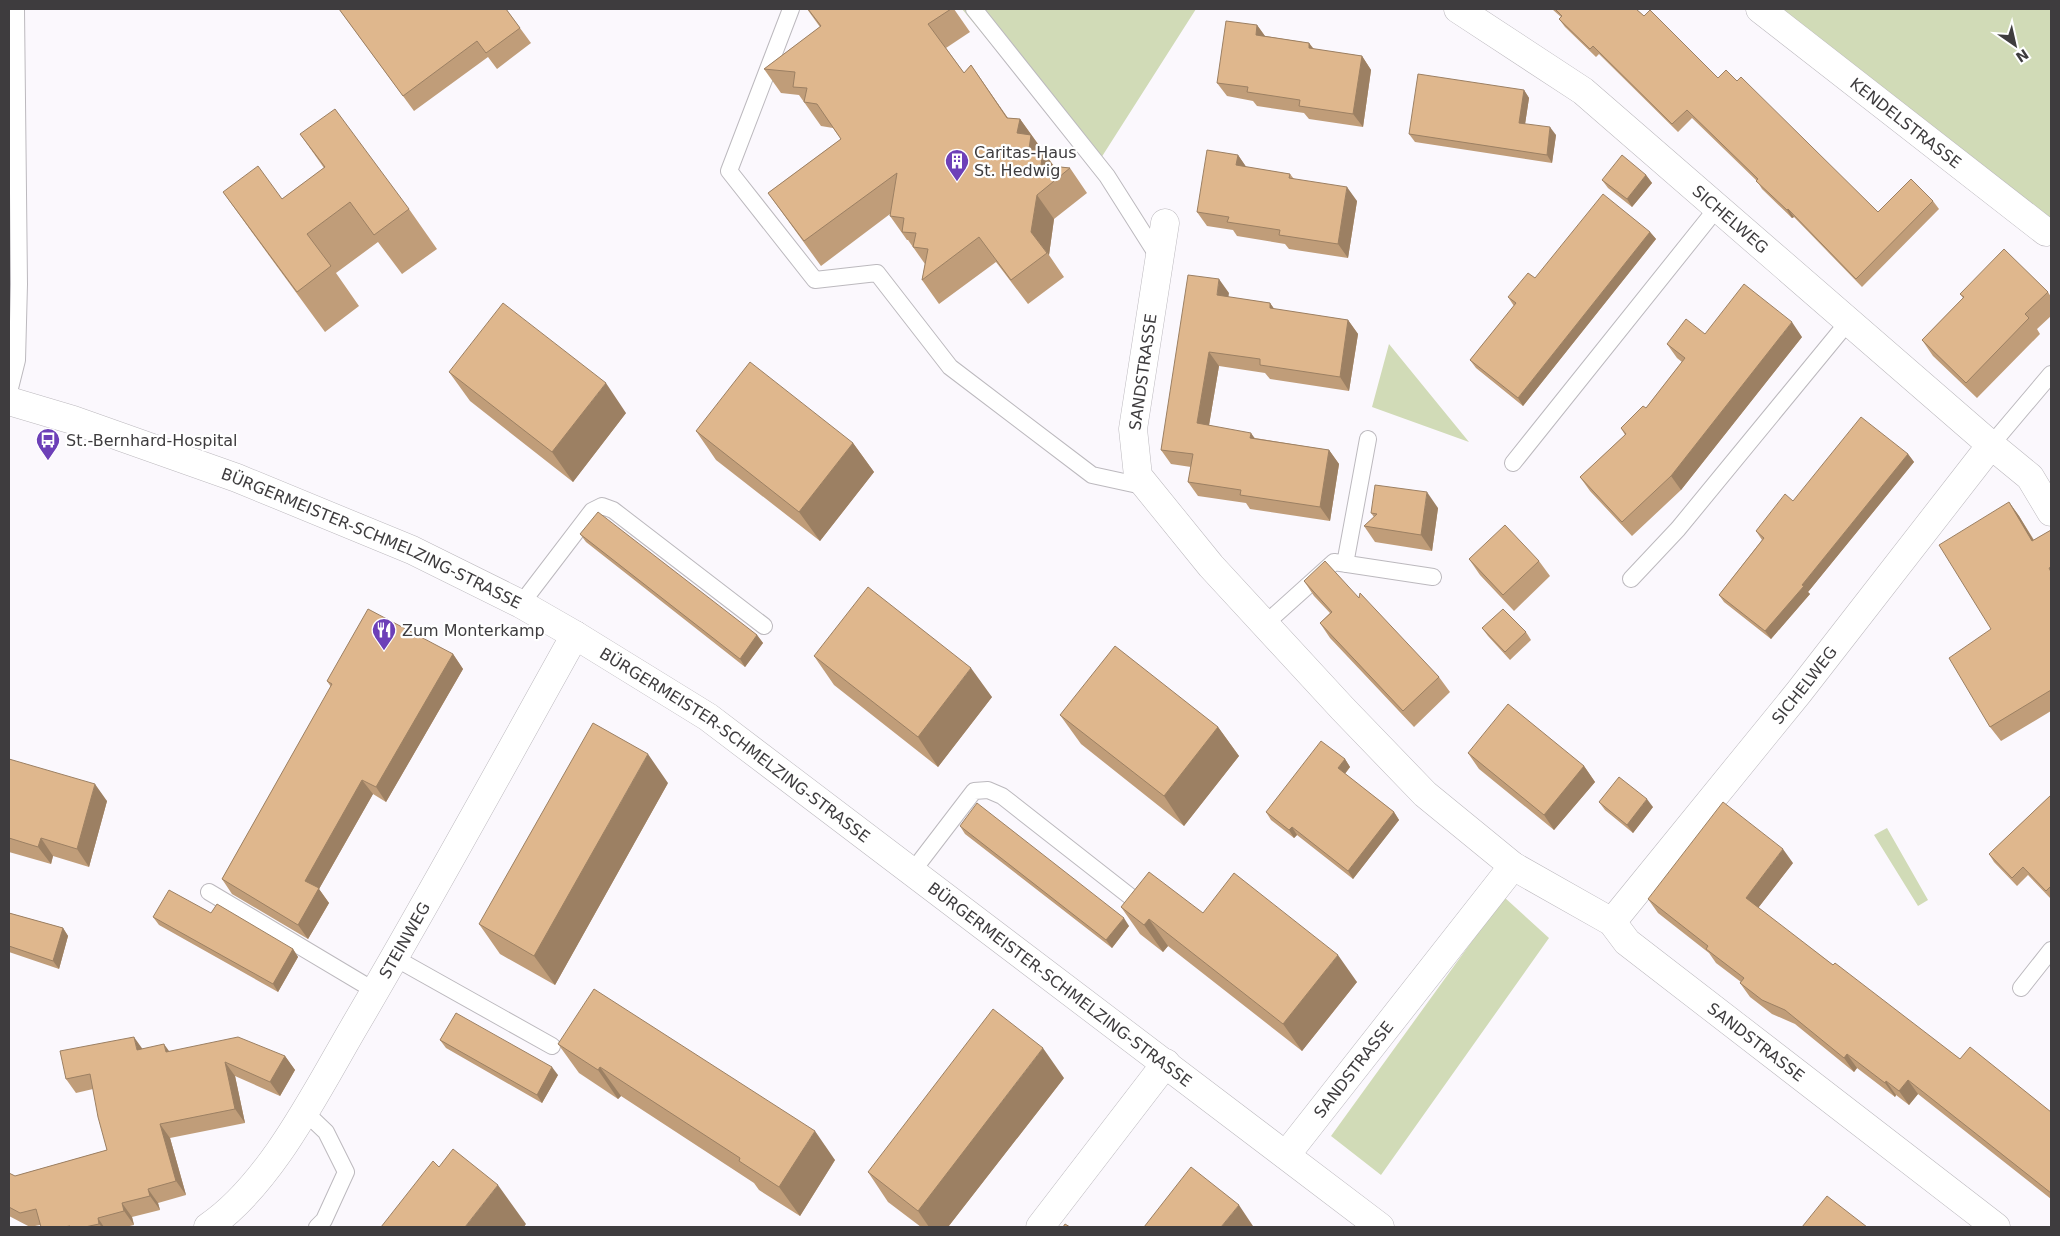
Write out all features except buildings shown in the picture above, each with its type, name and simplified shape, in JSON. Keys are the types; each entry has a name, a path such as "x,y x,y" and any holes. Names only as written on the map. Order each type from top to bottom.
{"street":[{"name":"SICHELWEG","path":"1458,9 1583,91 1991,446 2030,477 2051,512"},
{"name":"KENDELSTRASSE","path":"1760,9 2049,234"},
{"name":"SANDSTRASSE","path":"1166,223 1133,428 1138,476 1211,566 1425,794 1513,866 1612,922 1627,942 1996,1227"},
{"name":"BÜRGERMEISTER-SCHMELZING-STRASSE","path":"9,401 73,420 237,478 412,550 521,604 575,635 708,717 1380,1227"},
{"name":"SICHELWEG","path":"1612,922 1799,692 1991,446"},
{"name":"STEINWEG","path":"208,1227 225,1216 262,1176 304,1111 395,958 575,635"},
{"name":"SANDSTRASSE","path":"1286,1154 1513,866"},
{"path":"1040,1227 1166,1063"}],"lane":[{"path":"9,392 17,360 19,284 16,9"},
{"path":"791,9 730,171 815,280 876,273 950,367 1092,475 1147,487"},
{"path":"974,9 1107,176 1159,258"},
{"path":"1513,463 1716,208"},
{"path":"1631,579 1678,529 1848,322"},
{"path":"1991,446 2051,374"},
{"path":"1344,564 1368,439"},
{"path":"521,604 592,511 602,506 614,510 764,626"},
{"path":"1265,624 1334,562 1433,577"},
{"path":"912,872 974,791 988,790 1002,796 1136,901"},
{"path":"209,892 375,991"},
{"path":"2021,988 2051,950"},
{"path":"395,958 552,1046"},
{"path":"304,1111 326,1132 346,1172 324,1220 317,1227"}],"green space":[{"path":"962,9 1196,9 1094,169"},
{"path":"1780,9 2051,9 2051,223"},
{"path":"1389,344 1469,442 1372,407"},
{"path":"1887,828 1928,900 1918,906 1874,835"},
{"path":"1504,897 1549,938 1381,1175 1331,1136"}],"place":[{"name":"Caritas-Haus St. Hedwig","path":"957,182"},
{"name":"St.-Bernhard-Hospital","path":"48,461"},
{"name":"Zum Monterkamp","path":"384,651"}]}
